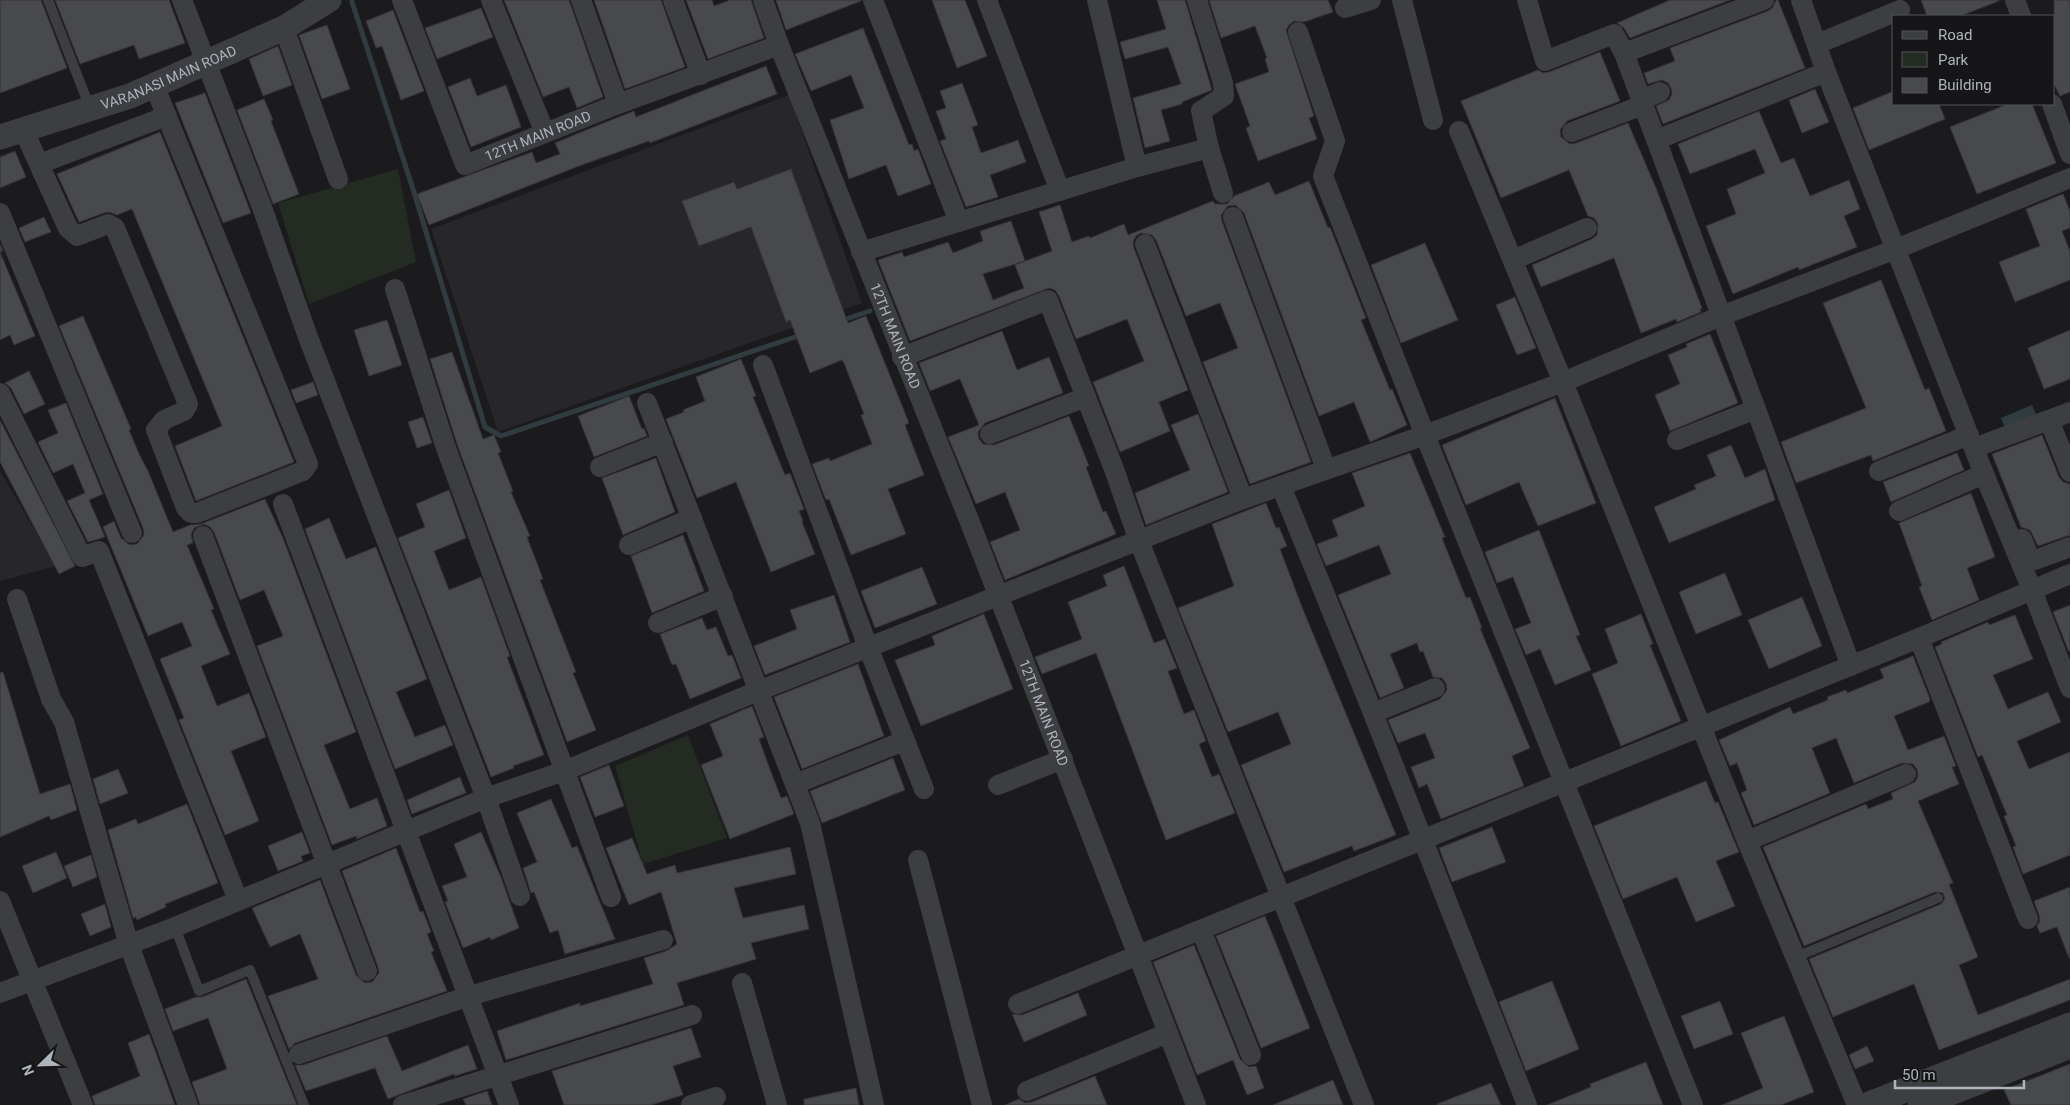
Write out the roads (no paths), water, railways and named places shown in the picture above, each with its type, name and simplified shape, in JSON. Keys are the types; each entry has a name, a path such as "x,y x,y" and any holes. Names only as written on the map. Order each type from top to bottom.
{"street":[{"path":"182,0 263,210 308,337 486,798 520,896"},
{"name":"VARANASI MAIN ROAD","path":"12,133 90,109 154,85 284,28 329,0"},
{"name":"12TH MAIN ROAD","path":"402,0 465,165 618,104 779,46 999,596 1196,1105"},
{"path":"491,0 545,133"},
{"path":"581,0 618,104"},
{"path":"673,0 701,75"},
{"path":"763,0 779,46"},
{"path":"873,0 960,222"},
{"path":"987,0 1060,191"},
{"path":"1097,0 1138,167"},
{"path":"1197,0 1223,83 1224,96 1201,110 1209,148 1223,193"},
{"path":"1345,8 1371,0"},
{"path":"1402,0 1432,120"},
{"path":"1527,0 1545,61 1614,34 1624,52 1851,666"},
{"path":"1624,52 1764,0"},
{"path":"1800,0 1826,72 1896,249 2003,508 2070,688"},
{"path":"2015,0 2021,15"},
{"path":"1816,44 1900,10"},
{"path":"284,28 338,179"},
{"path":"1298,32 1335,141 1323,176 1424,435 1693,1105"},
{"path":"1656,140 1826,72"},
{"path":"12,133 39,164 68,228 77,236 108,224 115,228 188,404 184,411 164,420 156,430 186,508 191,513 197,513 304,471 308,464 154,85"},
{"path":"1572,132 1642,103 1660,92"},
{"path":"2052,105 2070,154"},
{"path":"39,164 167,116"},
{"path":"1459,131 1514,260 1747,841 1857,1105"},
{"path":"861,252 1138,167 1209,148"},
{"path":"0,993 175,927 486,798 564,771 758,691 1243,499 1424,435 1563,382 1721,316 1896,249 2070,178"},
{"path":"0,213 132,533"},
{"path":"1233,217 1326,469"},
{"path":"1514,260 1587,228"},
{"path":"1145,244 1243,499"},
{"path":"395,289 446,448 611,898"},
{"path":"902,357 1048,300 1114,469 1139,541 1364,1105"},
{"path":"762,365 904,742 924,789"},
{"path":"0,393 82,557 99,551 238,900"},
{"path":"990,434 1086,397"},
{"path":"648,404 810,823 874,1105"},
{"path":"1677,440 1756,409"},
{"path":"1879,471 1975,443 2070,412"},
{"path":"2049,420 2070,472"},
{"path":"600,467 662,442"},
{"path":"1281,486 1373,713 1527,1105"},
{"path":"283,504 510,1105"},
{"path":"1899,511 2003,508"},
{"path":"2003,508 2031,560 2070,547"},
{"path":"629,545 692,518"},
{"path":"203,536 367,971"},
{"path":"1018,1004 1851,666 2070,574"},
{"path":"658,624 723,596"},
{"path":"17,599 51,699 64,722 129,945 188,1105"},
{"path":"1919,638 2028,919"},
{"path":"1373,713 1435,688"},
{"path":"795,784 904,742"},
{"path":"998,785 1063,759"},
{"path":"1747,841 1906,774"},
{"path":"918,860 982,1105"},
{"path":"0,901 83,1105"},
{"path":"1201,930 1251,1055"},
{"path":"299,1054 469,996 663,940"},
{"path":"742,984 777,1105"},
{"path":"403,1105 692,1015"},
{"path":"1867,1105 2070,1024"},
{"path":"1027,1091 1168,1033"},
{"path":"1920,1105 2070,1046"},
{"path":"690,1105 716,1097"}],"lane":[{"path":"48,0 90,109"},
{"path":"1796,957 1938,898"},
{"path":"175,927 199,991 250,970 304,1105"}],"waterway":[{"path":"352,2 413,189 485,427 501,436 801,335"},
{"path":"840,321 870,311"}]}
